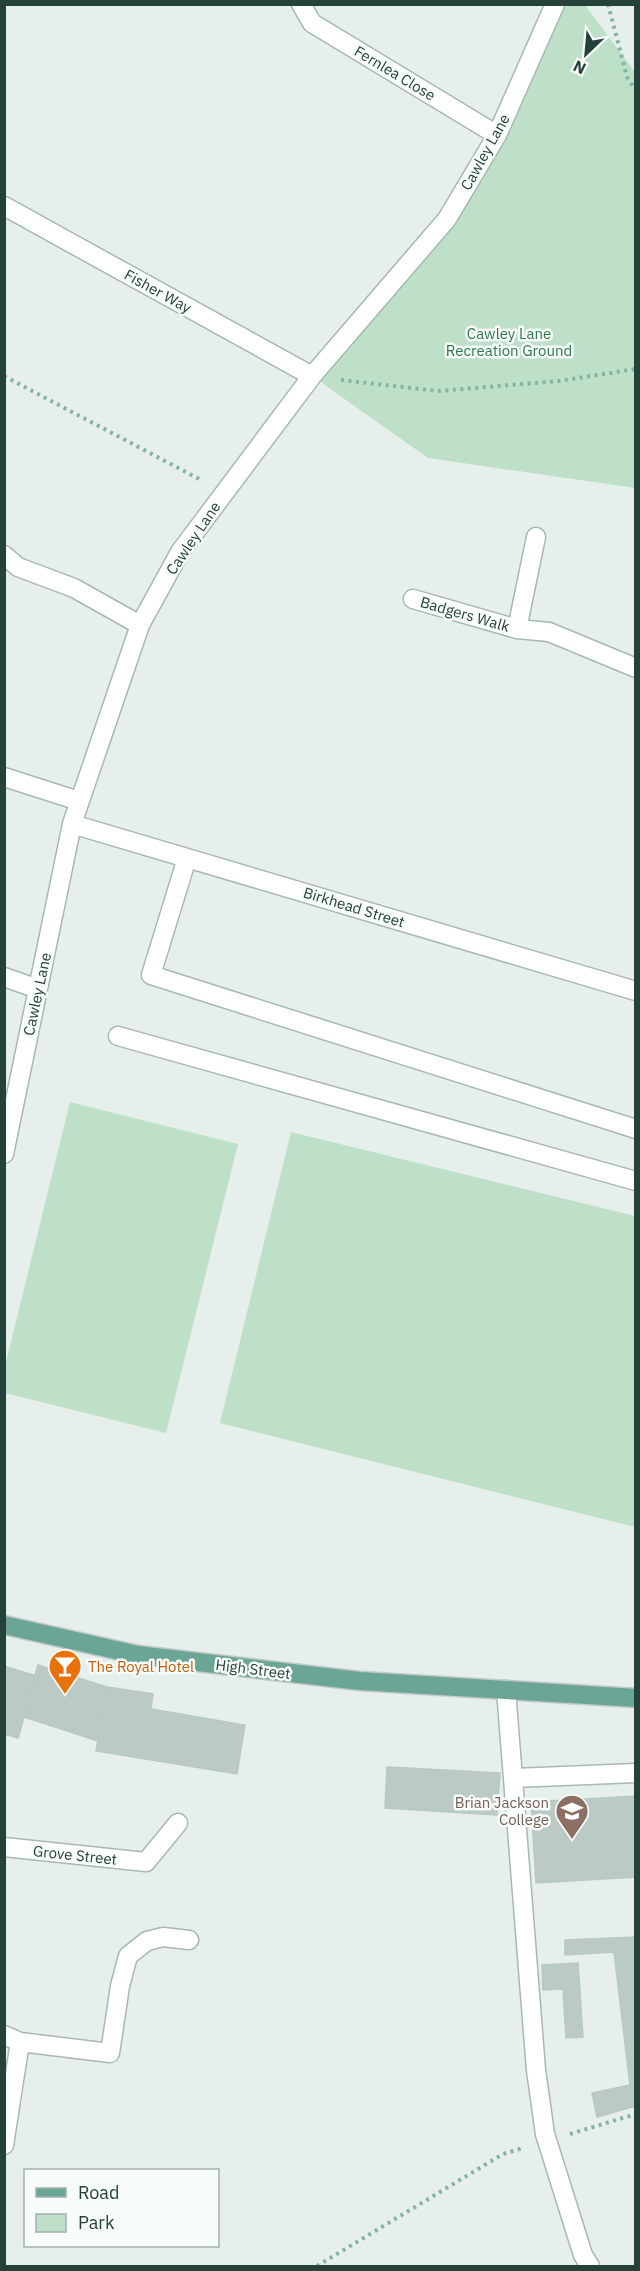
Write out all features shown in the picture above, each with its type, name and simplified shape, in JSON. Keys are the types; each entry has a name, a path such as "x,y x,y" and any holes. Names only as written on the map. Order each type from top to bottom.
{"main road":[{"name":"High Street","path":"4,1624 138,1655 360,1681 636,1698"}],"street":[{"name":"Fernlea Close","path":"301,4 312,23 497,135"},
{"name":"Cawley Lane","path":"4,1154 72,824 140,625 180,552 312,376 447,219 497,135 555,4"},
{"name":"Fisher Way","path":"4,206 312,376"},
{"name":"Badgers Walk","path":"517,628 536,537"},
{"path":"4,555 18,567 74,588 140,625"},
{"name":"Badgers Walk","path":"413,599 517,628 549,632 636,668"},
{"path":"4,777 80,801"},
{"name":"Birkhead Street","path":"72,824 636,991"},
{"path":"187,858 151,975 636,1128"},
{"path":"4,977 38,989"},
{"path":"118,1036 636,1181"},
{"path":"506,1690 536,2070 544,2134 583,2254 590,2266"},
{"path":"514,1778 636,1773"},
{"name":"Grove Street","path":"4,1847 146,1862 178,1823"},
{"path":"4,2145 12,2038 110,2053 122,1977 128,1956 147,1941 163,1937 189,1940"}],"path":[{"path":"608,4 627,76 636,91"},
{"path":"312,376 438,391 559,381 636,369"},
{"path":"4,376 225,492"},
{"path":"317,2266 502,2154 636,2114"}],"green space":[{"name":"Cawley Lane Recreation Ground","path":"555,5 585,5 635,72 635,488 428,458 312,376 447,219"},
{"path":"70,1102 238,1144 166,1433 5,1393 5,1366"},
{"path":"291,1132 635,1216 635,1527 220,1423"}],"building":[{"path":"38,1665 107,1687 98,1741 24,1717"},
{"path":"4,1666 36,1676 18,1738 4,1734"},
{"path":"107,1687 153,1694 151,1709 245,1725 237,1774 96,1751"},
{"path":"387,1767 500,1773 497,1815 385,1808"},
{"path":"636,1796 636,1877 536,1883 531,1802"},
{"path":"636,1937 636,2106 597,2117 592,2093 630,2085 614,1952 565,1955 565,1940"},
{"path":"578,1963 583,2037 566,2038 563,1989 543,1990 542,1965"}],"place":[{"name":"The Royal Hotel","path":"65,1695"},
{"name":"Brian Jackson College","path":"572,1840"}]}
